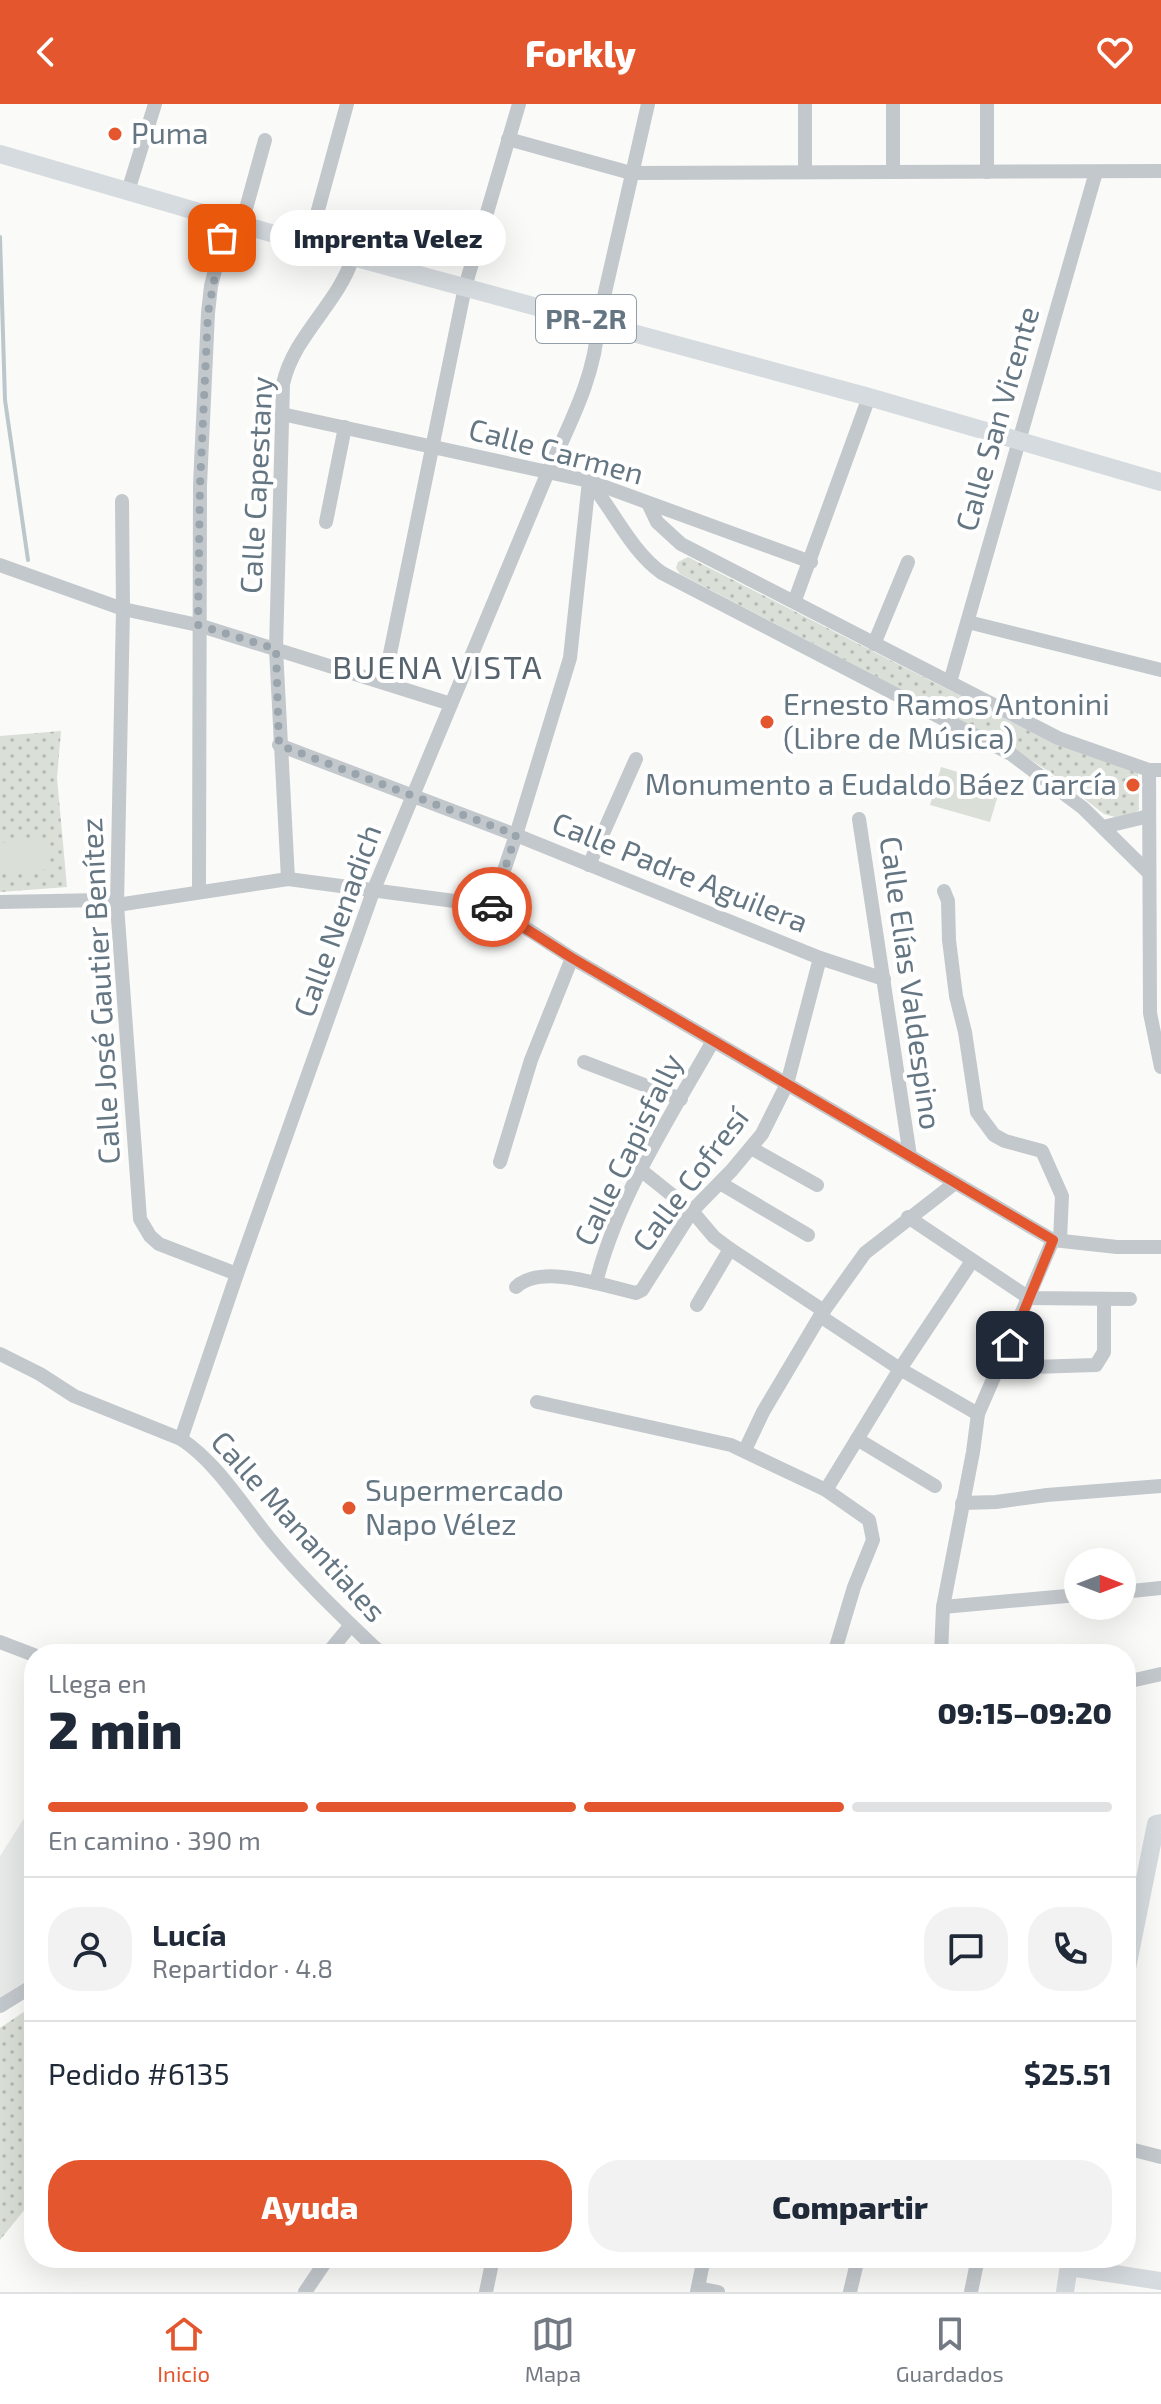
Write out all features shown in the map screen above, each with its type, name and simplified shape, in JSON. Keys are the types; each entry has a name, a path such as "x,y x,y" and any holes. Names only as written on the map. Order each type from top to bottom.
{"main road":[{"name":"PR-2R","path":"5,155 353,257 869,397 1161,482"},
{"path":"1136,1923 1156,1824 1161,1823"},
{"path":"1065,2292 1069,2268"},
{"path":"1095,2268 1161,2281"}],"street":[{"path":"128,191 155,104"},
{"path":"309,243 347,104"},
{"path":"384,683 465,287 519,104"},
{"name":"Calle Nenadich","path":"181,1439 374,889 586,382 648,104"},
{"path":"805,104 805,172"},
{"path":"893,104 893,171"},
{"path":"987,104 987,172"},
{"path":"508,139 631,173 1161,171"},
{"path":"199,890 200,485 208,313 211,286 265,140"},
{"name":"Calle San Vicente","path":"950,682 1096,172"},
{"name":"Calle Capestany","path":"288,879 276,649 283,384 290,359 340,288 353,257"},
{"path":"795,600 869,397"},
{"name":"Calle Carmen","path":"282,414 589,481 811,562"},
{"path":"326,522 345,427"},
{"path":"589,481 649,564 990,741 1053,785 1103,827 1149,873"},
{"path":"492,906 570,658 589,481"},
{"name":"Calle José Gautier Benítez","path":"122,501 117,905 140,1219 159,1244 237,1274"},
{"path":"648,503 657,522 681,544 1058,738 1155,770 1149,816 1149,873 1155,1013 1161,1067"},
{"path":"874,644 908,562"},
{"path":"0,565 123,609 198,625 451,704"},
{"path":"968,622 1161,670"},
{"name":"Calle Padre Aguilera","path":"279,745 516,835 820,958 884,979"},
{"path":"589,865 636,759"},
{"path":"1103,827 1149,816"},
{"name":"Calle Elías Valdespino","path":"859,819 910,1156"},
{"path":"0,902 103,900 117,905 199,890 288,879 492,906 572,958 1057,1240 1117,1247 1161,1247"},
{"path":"941,1644 943,1607 978,1414 1057,1240 1062,1196 1042,1151 994,1135 977,1112 965,1032 956,996 948,901 944,891"},
{"path":"500,1162 531,1060 572,958"},
{"name":"Calle Cofresí","path":"596,1283 639,1293 692,1211 762,1134 787,1084 820,958"},
{"name":"Calle Capisfally","path":"596,1283 612,1231 713,1041"},
{"path":"584,1062 681,1099"},
{"path":"751,1148 817,1185"},
{"path":"642,1171 692,1211 714,1237 730,1249 900,1369 978,1414"},
{"path":"720,1183 808,1235"},
{"path":"745,1450 763,1412 822,1313 865,1253 955,1183"},
{"path":"908,1217 1029,1298 1130,1299"},
{"path":"697,1305 730,1249"},
{"path":"826,1490 900,1369 972,1261"},
{"path":"516,1287 526,1279 539,1275 596,1283"},
{"path":"1000,1368 1096,1365 1104,1352 1104,1299"},
{"name":"Calle Manantiales","path":"0,1354 74,1396 181,1439 202,1455 293,1567 373,1644"},
{"path":"537,1402 691,1434 745,1450 826,1490 869,1520 874,1534 837,1644"},
{"path":"857,1439 935,1486"},
{"path":"962,1503 1161,1486"},
{"path":"1136,1591 1161,1588"},
{"path":"943,1607 1064,1596"},
{"path":"335,1644 351,1625"},
{"path":"0,1642 24,1651"},
{"path":"1136,1680 1161,1674"},
{"path":"0,2006 24,1991"},
{"path":"1136,2151 1161,2157"},
{"path":"305,2292 321,2268"},
{"path":"486,2292 491,2268"},
{"path":"702,2268 697,2290 718,2292"},
{"path":"850,2292 856,2268"},
{"path":"971,2292 976,2268"}],"shaded area":[{"path":"688,557 1051,742 1138,773 1139,810 1131,815 1115,817 1104,814 1008,745 680,574 676,568 678,562"},
{"path":"61,731 57,778 67,887 0,892 0,736"},
{"path":"941,767 1001,785 990,822 930,805"},
{"path":"46,838 49,869 0,874 0,843"},
{"path":"24,1819 24,1982 0,1998 0,1856"},
{"path":"24,2012 24,2210 0,2240 0,2028"}],"waterway":[{"path":"0,237 5,400 28,560"}],"way so far":[{"path":"222,238 208,313 200,485 198,625 276,649 279,745 516,835 492,907"}],"place":[{"name":"Puma","path":"115,134"},
{"name":"Imprenta Velez","path":"222,238"},
{"name":"Ernesto Ramos Antonini (Libre de Música)","path":"767,722"},
{"name":"Monumento a Eudaldo Báez García","path":"1133,785"},
{"name":"Supermercado Napo Vélez","path":"349,1508"}],"district":[{"name":"BUENA VISTA","path":"438,668"}],"route":[{"path":"492,907 572,958 1053,1240 1010,1345"}]}
